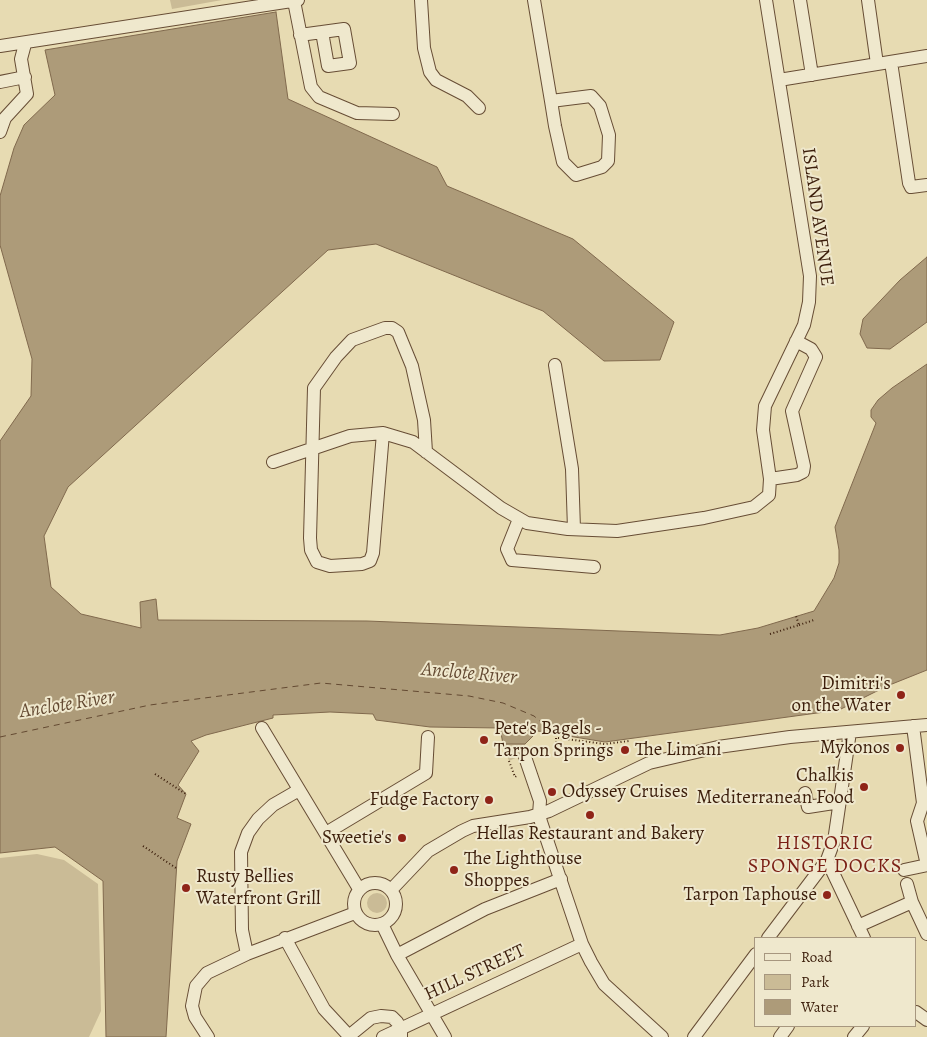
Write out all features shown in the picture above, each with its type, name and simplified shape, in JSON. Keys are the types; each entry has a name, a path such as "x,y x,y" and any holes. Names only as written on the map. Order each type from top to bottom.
{"street":[{"path":"5,46 296,0 300,35 311,87 318,96 356,112 393,114"},
{"path":"421,0 424,48 430,72 436,80 467,96 480,108"},
{"path":"534,0 551,101 563,162 576,175 602,167 608,161 609,135 600,106 591,96 551,101"},
{"name":"ISLAND AVENUE","path":"273,462 350,436 383,433 413,442 501,508 527,524 574,529 617,531 737,512 754,507 769,495 770,479 763,430 765,406 804,326 809,302 810,276 766,0"},
{"path":"800,0 812,75"},
{"path":"868,0 877,64"},
{"path":"300,35 322,32"},
{"path":"0,132 5,118 27,94 21,59 25,44"},
{"path":"5,46 21,59"},
{"path":"779,80 927,56"},
{"path":"891,62 909,183 911,188 927,185"},
{"path":"0,82 25,77"},
{"path":"383,433 373,553 370,561 362,564 330,566 317,562 314,558 310,538 314,448 312,404 314,388 336,357 352,340 385,328 392,328 398,332 412,366 424,420 426,452"},
{"path":"770,479 797,475 803,472 804,466 792,411 816,357 811,349 796,341"},
{"path":"555,365 572,469 574,529"},
{"path":"519,519 507,549 512,560 594,567"},
{"path":"392,890 428,851 462,831 486,823 539,814 649,763 718,747 927,724"},
{"path":"904,870 927,865 917,821 923,803 913,726"},
{"path":"262,728 359,889"},
{"path":"769,937 827,860 834,841 850,732"},
{"path":"326,833 426,774 428,737"},
{"path":"525,757 540,801 539,814 582,944 604,984 662,1037"},
{"path":"247,954 242,930 241,852 248,833 258,819 273,805 299,790"},
{"path":"805,793 808,808 840,802"},
{"path":"827,860 859,933 912,902"},
{"path":"397,955 485,909 561,879"},
{"path":"379,883 392,890 395,896 396,910 393,916 382,924 372,925 363,922 355,913 353,900 359,889 365,884 379,883"},
{"path":"907,884 912,902 927,934"},
{"path":"208,1037 195,1017 192,997 196,986 207,974 285,938 355,913"},
{"path":"382,924 397,955 445,1037"},
{"path":"285,938 324,1009 349,1036 371,1018 381,1016 392,1017 401,1033"},
{"name":"HILL STREET","path":"384,1037 401,1033 432,1014 582,944"},
{"path":"694,1037 754,957"},
{"path":"854,1037 862,1027"}],"path":[{"path":"796,616 799,625"},
{"path":"770,634 814,620"},
{"path":"557,750 557,738 605,744 629,741"},
{"path":"155,774 186,794"},
{"path":"143,846 176,868"}],"green space":[{"path":"170,0 222,0 172,9"},
{"path":"503,744 525,744 528,752 509,761"},
{"path":"37,854 64,860 98,884 101,1011 89,1037 0,1037 0,858"},
{"path":"377,893 384,896 387,903 384,910 377,913 370,910 367,903 370,896"}],"water":[{"name":"Anclote River","path":"276,12 288,99 437,167 447,186 573,239 674,322 660,360 604,361 543,311 376,244 328,250 68,487 44,536 51,587 81,614 141,628 140,602 156,599 158,620 367,621 720,635 758,628 814,611 834,578 839,563 835,527 876,423 871,417 871,410 878,400 892,388 927,364 927,670 887,686 839,710 605,742 538,731 525,744 503,744 500,728 430,727 376,720 373,714 330,712 273,715 273,718 206,735 191,741 199,751 178,785 186,794 177,818 191,824 177,861 166,1037 106,1037 103,881 55,847 0,853 0,441 31,396 32,359 0,245 0,196 14,148 24,125 55,95 45,50"},
{"path":"927,257 927,322 890,349 867,348 860,334 863,319 900,280"}],"ferry route":[{"path":"0,737 150,705 321,683 469,696 503,703 534,716 555,734"}],"place":[{"name":"Dimitri's on the Water","path":"901,695"},
{"name":"Pete's Bagels - Tarpon Springs","path":"484,740"},
{"name":"Mykonos","path":"900,748"},
{"name":"The Limani","path":"625,750"},
{"name":"Chalkis Mediterranean Food","path":"864,787"},
{"name":"Odyssey Cruises","path":"552,792"},
{"name":"Fudge Factory","path":"489,800"},
{"name":"Hellas Restaurant and Bakery","path":"590,815"},
{"name":"Sweetie's","path":"402,838"},
{"name":"The Lighthouse Shoppes","path":"454,870"},
{"name":"Rusty Bellies Waterfront Grill","path":"186,888"},
{"name":"Tarpon Taphouse","path":"827,895"}],"district":[{"name":"HISTORIC SPONGE DOCKS","path":"825,856"}]}
